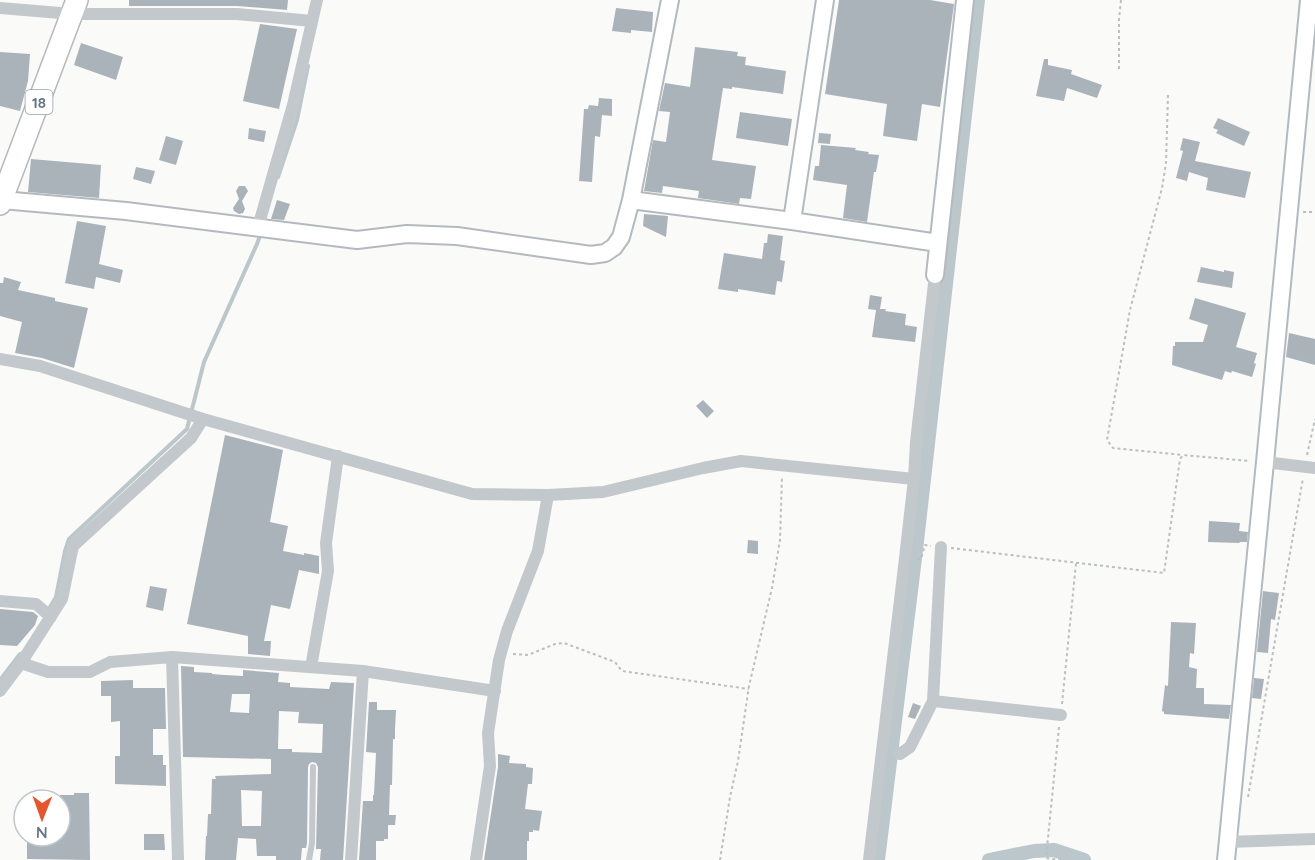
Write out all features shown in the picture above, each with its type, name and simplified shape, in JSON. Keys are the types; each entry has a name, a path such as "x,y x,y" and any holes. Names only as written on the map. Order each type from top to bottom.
{"highway":[{"name":"18","path":"0,201 75,7"}],"street":[{"path":"258,227 293,105 316,0"},
{"path":"0,201 126,211 357,240 407,234 457,236 591,255 605,254 621,237 631,200 670,0"},
{"path":"792,221 825,0"},
{"path":"869,860 914,479 916,442 965,0"},
{"path":"1226,860 1309,0"},
{"path":"0,8 75,7 237,14 312,21"},
{"path":"631,200 938,243"},
{"path":"0,358 40,366 202,419 472,494 548,495 603,492 741,461 914,479"},
{"path":"0,691 62,599 73,546 191,438 202,419"},
{"path":"311,667 328,571 326,543 339,456"},
{"path":"1265,462 1310,468"},
{"path":"477,860 490,766 488,733 501,652 538,551 548,495"},
{"path":"900,754 910,747 933,701 941,547"},
{"path":"0,601 36,604 51,617"},
{"path":"21,663 48,672 90,672 110,662 172,657 363,671 495,691"},
{"path":"172,657 178,860"},
{"path":"351,860 363,671"},
{"path":"933,701 1061,715"},
{"path":"1227,842 1315,839"}],"lane":[{"path":"309,860 312,843 313,767"}],"path":[{"path":"1119,69 1121,0"},
{"path":"1168,95 1166,163 1162,188 1130,310 1107,440 1113,448 1265,462"},
{"path":"1247,803 1310,468 1315,419"},
{"path":"921,559 925,545 1164,573 1180,459 1183,455"},
{"path":"720,860 749,689 772,588 780,540 783,465"},
{"path":"501,652 528,655 555,644 564,643 615,662 622,671 749,689"}],"building":[{"path":"129,0 288,0 287,10 237,6 129,6"},
{"path":"839,0 930,0 954,4 940,107 922,104 917,141 883,136 887,104 825,94"},
{"path":"616,8 653,12 652,32 612,31"},
{"path":"260,24 297,29 279,109 243,101"},
{"path":"81,43 123,57 116,80 74,65"},
{"path":"695,47 738,52 737,56 746,57 745,65 786,71 783,94 732,87 732,89 723,88 712,160 756,166 751,199 740,198 739,204 698,198 699,191 663,186 662,193 644,191 653,140 666,142 670,112 659,111 665,83 690,87"},
{"path":"0,52 30,54 28,81 20,111 0,106"},
{"path":"1044,59 1048,59 1048,65 1072,70 1071,74 1102,85 1097,98 1067,88 1064,101 1036,96"},
{"path":"599,98 612,99 612,116 602,115 600,137 595,136 592,182 579,181 584,109 588,109 589,105 598,106"},
{"path":"740,112 792,119 788,146 736,138"},
{"path":"1218,118 1250,132 1244,146 1216,133 1218,130 1213,128"},
{"path":"249,128 266,131 264,142 248,139"},
{"path":"819,133 831,134 830,144 818,143"},
{"path":"166,136 183,141 176,165 159,160"},
{"path":"1183,138 1200,142 1195,161 1251,172 1245,198 1206,190 1208,178 1189,172 1187,181 1176,178 1183,151 1180,150"},
{"path":"821,145 856,148 855,150 869,152 868,154 879,155 876,172 874,172 867,222 843,218 847,185 813,180 815,166 819,166"},
{"path":"31,159 101,165 99,198 28,192"},
{"path":"136,167 155,171 151,184 133,179"},
{"path":"239,186 245,186 248,191 242,201 245,209 239,214 233,208 239,199 236,191"},
{"path":"277,200 290,204 284,220 271,219"},
{"path":"644,214 668,216 666,237 643,226"},
{"path":"77,221 106,226 99,264 123,270 120,283 96,277 94,289 65,283"},
{"path":"768,234 783,236 780,260 785,261 782,282 777,281 775,295 738,289 738,292 718,289 724,253 762,259"},
{"path":"1201,267 1234,272 1232,288 1197,282"},
{"path":"4,277 21,282 18,290 88,308 74,368 42,358 15,353 22,322 0,316 0,283 3,283"},
{"path":"870,295 882,297 880,309 906,314 905,325 917,327 915,342 872,337 876,310 868,309"},
{"path":"1195,298 1246,313 1236,347 1257,353 1252,377 1225,371 1222,380 1172,365 1175,342 1203,342 1208,325 1189,319"},
{"path":"1289,333 1315,339 1315,365 1286,357"},
{"path":"703,400 714,411 707,418 696,406"},
{"path":"225,435 283,450 270,522 288,526 283,551 319,556 319,574 299,570 290,609 271,605 264,641 271,641 270,656 248,654 248,636 187,624"},
{"path":"1209,521 1240,523 1239,531 1248,532 1247,542 1208,542"},
{"path":"748,540 758,541 758,554 747,553"},
{"path":"150,586 167,589 163,611 146,607"},
{"path":"1263,591 1279,593 1275,620 1271,619 1268,653 1257,652"},
{"path":"0,609 33,612 38,616 35,625 17,646 0,645"},
{"path":"1171,622 1196,623 1194,654 1190,653 1189,667 1197,669 1196,688 1204,688 1204,704 1231,705 1229,719 1164,714 1162,711 1165,685 1168,686"},
{"path":"181,666 194,667 194,672 224,675 243,676 243,670 279,673 278,682 290,683 290,687 329,689 331,682 354,683 343,860 320,860 321,849 316,849 318,767 312,762 308,767 307,843 306,848 302,848 301,860 276,860 276,856 257,856 256,839 238,838 236,860 205,860 208,814 211,814 212,779 216,779 215,776 271,774 271,759 183,757","holes":["232,694 250,694 249,713 230,712","279,711 299,712 298,723 323,724 322,753 278,749","241,790 262,791 261,826 242,826"]},
{"path":"1254,678 1264,679 1261,699 1252,698"},
{"path":"133,680 133,688 165,688 166,729 153,729 153,755 163,755 163,765 166,765 166,786 115,784 115,756 120,756 120,721 111,722 111,696 101,696 101,681"},
{"path":"369,702 377,702 377,710 396,710 389,815 396,815 395,825 388,825 388,839 376,841 376,860 359,860 363,801 373,801 374,795 376,753 366,752"},
{"path":"913,703 921,706 915,719 908,717"},
{"path":"498,754 510,756 509,763 526,764 526,767 533,768 532,784 528,784 525,809 542,811 539,831 529,832 527,860 484,860"},
{"path":"74,793 89,793 90,860 27,859 27,848 72,848 72,795"},
{"path":"144,834 164,834 165,850 144,850"}],"waterway":[{"path":"878,860 916,550 978,0"},
{"path":"278,177 297,120 308,66"},
{"path":"47,612 56,597 69,539 187,429 204,362 261,233"},
{"path":"0,680 20,654"},
{"path":"989,860 1034,851 1054,850 1084,860"}]}
